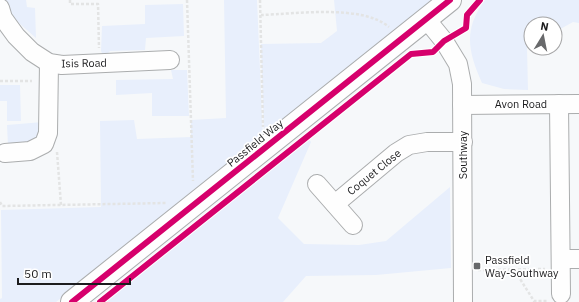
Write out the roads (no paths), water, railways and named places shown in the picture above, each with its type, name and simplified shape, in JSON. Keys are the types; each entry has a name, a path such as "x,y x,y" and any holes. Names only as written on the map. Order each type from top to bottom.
{"street":[{"name":"Passfield Way","path":"72,302 450,0"},
{"name":"Isis Road","path":"0,8 3,18 16,36 49,72 62,65 170,60"},
{"name":"Southway","path":"426,19 444,41 458,64 462,84 463,302"},
{"path":"5,153 30,151 44,144 48,132 49,72"},
{"path":"555,298 561,264 559,104"},
{"name":"Avon Road","path":"462,105 579,104"},
{"name":"Coquet Close","path":"335,204 396,153 409,145 427,142 463,142"},
{"path":"317,184 353,225"},
{"path":"561,264 579,259"}],"place":[{"name":"Passfield Way-Southway","path":"477,266"}]}
